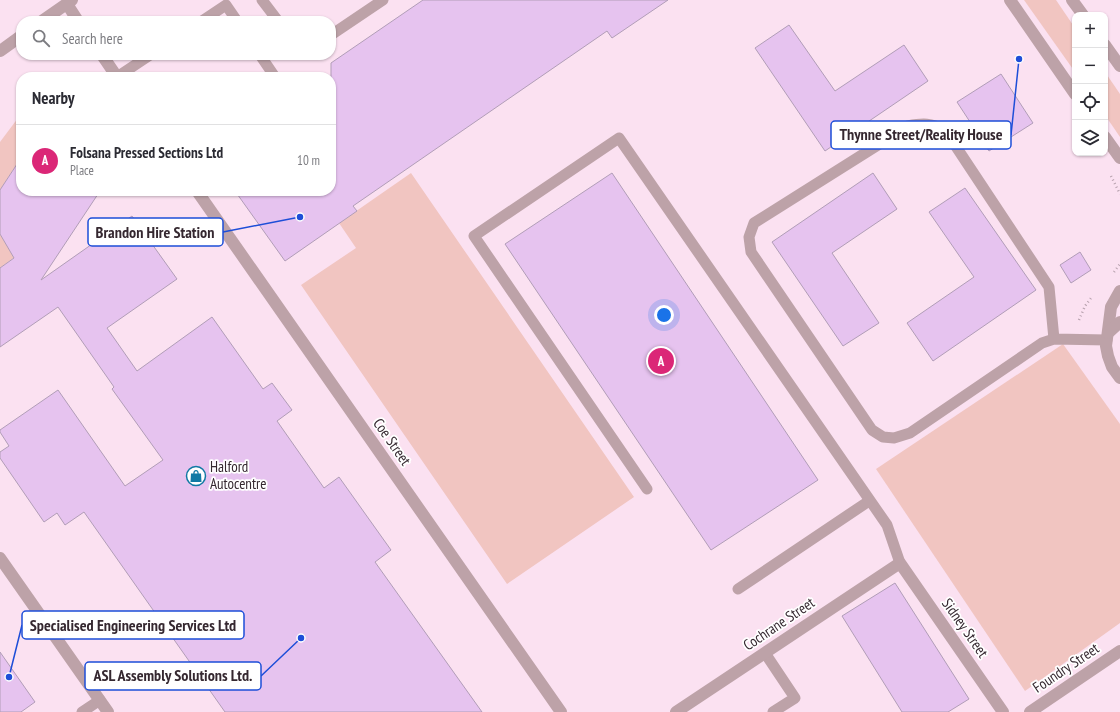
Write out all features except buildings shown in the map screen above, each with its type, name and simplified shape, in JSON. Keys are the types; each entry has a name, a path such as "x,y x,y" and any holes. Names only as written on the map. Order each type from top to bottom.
{"street":[{"path":"1010,0 1072,90"},
{"path":"1072,0 1081,12"},
{"path":"49,16 69,2 76,16"},
{"path":"0,51 16,40"},
{"path":"1107,48 1120,66"},
{"path":"105,60 114,72"},
{"path":"1108,140 1120,158"},
{"name":"Coe Street","path":"200,196 561,712"},
{"path":"1120,291 1110,307 1106,346 1112,367 1120,378"},
{"path":"1108,337 1120,322"},
{"path":"0,558 108,712"},
{"name":"Cochrane Street","path":"676,712 900,562"},
{"name":"Sidney Street","path":"900,562 1003,712"},
{"name":"Foundry Street","path":"1030,712 1120,651"}],"lane":[{"path":"262,0 274,16"},
{"path":"336,32 383,0"},
{"path":"210,16 226,5 234,16"},
{"path":"124,72 142,60"},
{"path":"263,60 272,72"},
{"path":"1054,339 1049,287 945,130 934,124 908,126 754,223 749,237 751,252 872,430 883,437 894,438 910,433 1042,343 1054,339 1108,337"},
{"path":"647,489 474,236 619,138 887,525 900,562"},
{"path":"738,590 869,501"},
{"path":"765,653 795,698 774,712"},
{"path":"82,712 100,700"}],"shaded area":[{"path":"1024,0 1056,0 1072,24 1072,68"},
{"path":"1108,76 1120,94 1120,137 1108,119"},
{"path":"16,121 16,166 0,190 0,142"},
{"path":"411,173 634,497 507,584 301,285 356,248 339,223"},
{"path":"0,234 15,257 0,268"},
{"path":"1063,344 1120,424 1120,623 1025,691 876,469"}],"place":[{"name":"Thynne Street/Reality House","path":"1019,59"},
{"name":"Brandon Hire Station","path":"300,217"},
{"name":"Folsana Pressed Sections Ltd","path":"661,361"},
{"name":"Halford Autocentre","path":"196,476"},
{"name":"ASL Assembly Solutions Ltd.","path":"301,638"},
{"name":"Specialised Engineering Services Ltd","path":"9,677"}]}
